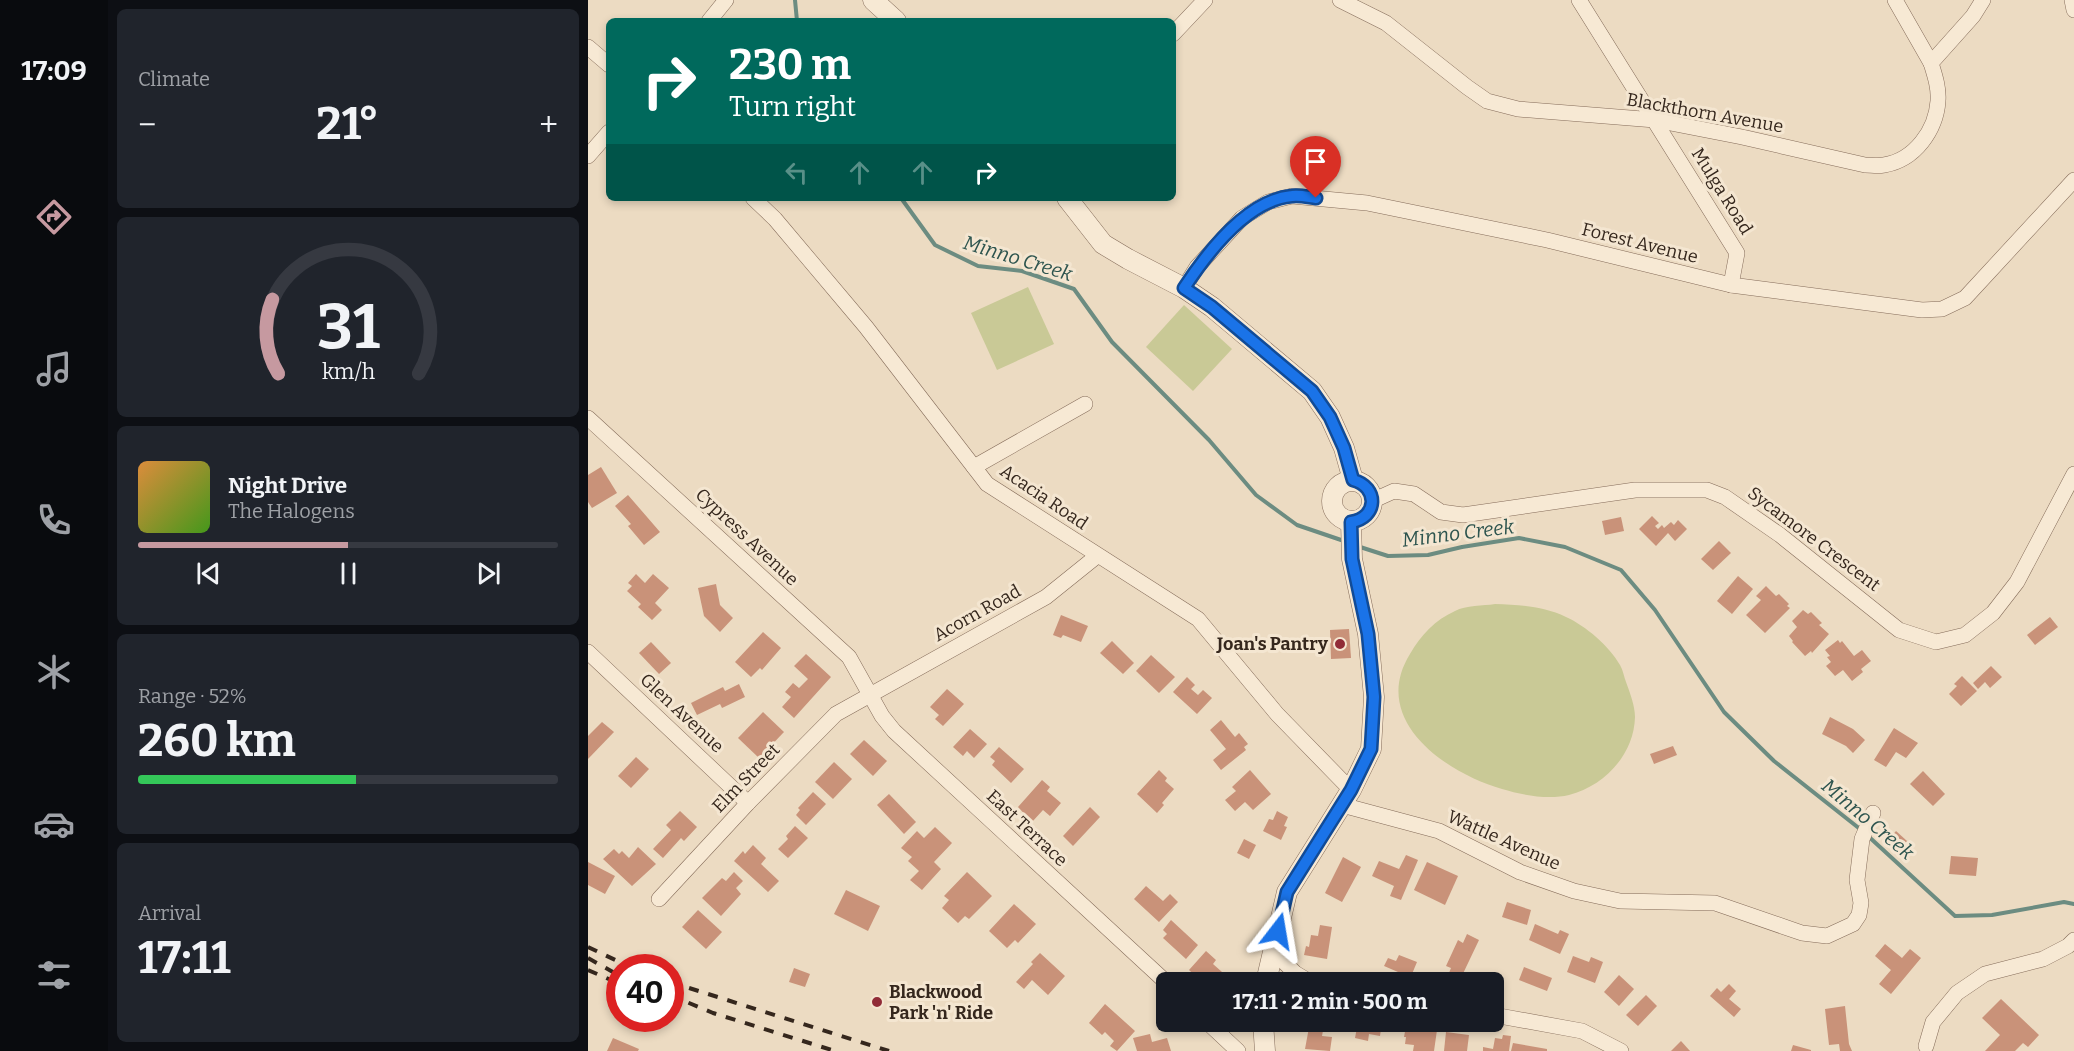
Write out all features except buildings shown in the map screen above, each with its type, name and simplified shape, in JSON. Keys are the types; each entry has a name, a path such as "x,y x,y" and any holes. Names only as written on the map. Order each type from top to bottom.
{"street":[{"path":"711,18 726,0"},
{"path":"873,0 893,18"},
{"path":"1176,31 1205,0"},
{"name":"Blackthorn Avenue","path":"1340,0 1386,23 1488,101 1518,110 1655,120 1865,165 1884,165 1905,158 1923,142 1934,122 1938,101 1937,85 1931,63 1895,0"},
{"name":"Mulga Road","path":"1579,0 1737,253 1731,285"},
{"path":"1931,63 1973,16 1983,0"},
{"path":"2072,0 2074,10"},
{"path":"588,46 606,62"},
{"path":"588,156 606,135"},
{"name":"Forest Avenue","path":"1184,288 1197,267 1242,218 1268,202 1292,196 1378,206 1547,240 1731,285 1922,310 1942,309 1965,298 2074,180"},
{"name":"Acacia Road","path":"756,201 775,219 866,327 987,484 1198,619 1346,798"},
{"path":"1069,201 1103,244 1184,288 1212,307 1312,391 1330,417 1344,448 1353,480"},
{"path":"974,467 1085,404"},
{"name":"Cypress Avenue","path":"588,417 849,657 870,694"},
{"name":"Sycamore Crescent","path":"1372,501 1394,490 1414,494 1441,512 1463,515 1635,490 1707,490 1725,497 1780,535 1899,630 1936,642 1965,634 1994,613 2017,582 2074,474"},
{"path":"1268,972 1287,892 1346,798 1371,749 1374,697 1368,634 1352,536 1334,511 1331,502 1335,488 1341,483 1353,480 1366,486 1372,501 1368,514 1362,519 1352,536"},
{"name":"Acorn Road","path":"870,694 1046,597 1097,556"},
{"name":"Glen Avenue","path":"588,652 748,803"},
{"name":"Elm Street","path":"659,899 748,803 836,714 870,694"},
{"name":"East Terrace","path":"870,694 882,716 894,731 1156,973"},
{"name":"Wattle Avenue","path":"1346,798 1439,831 1520,872 1574,891 1620,901 1715,903 1802,933 1827,936 1853,924 1859,915 1861,903 1857,880 1868,826"},
{"path":"1924,1049 1933,1023 1957,993 1985,974 2043,959 2068,946 2074,940"},
{"path":"1273,951 1294,972"},
{"path":"1504,1017 1582,1031 1621,1051"},
{"path":"1218,1032 1238,1051"},
{"path":"1264,1032 1265,1051"}],"green space":[{"path":"1028,287 1054,344 997,370 971,313"},
{"path":"1184,305 1232,349 1193,391 1146,347"},
{"path":"1495,604 1540,608 1566,617 1596,637 1621,667 1635,713 1629,744 1615,767 1582,791 1552,797 1535,796 1480,781 1437,757 1406,722 1399,701 1400,678 1410,654 1419,641 1435,624 1459,609"}],"waterway":[{"name":"Minno Creek","path":"795,0 797,18"},
{"name":"Minno Creek","path":"903,201 935,245 978,266 1022,271 1074,289 1112,342 1209,440 1256,495 1297,525 1344,541"},
{"name":"Minno Creek","path":"1357,546 1388,556 1428,555 1519,538 1565,547 1621,570 1655,610 1724,712 1774,761 1860,829"},
{"name":"Minno Creek","path":"1868,836 1955,916 1992,915 2064,902 2074,904"}],"railway":[{"path":"588,947 606,956"},
{"path":"588,958 606,968"},
{"path":"588,970 606,978"},
{"path":"684,986 889,1051"},
{"path":"684,1001 713,1013 835,1051"}],"place":[{"name":"Joan's Pantry","path":"1340,644"},
{"name":"Blackwood Park 'n' Ride","path":"877,1002"}],"route":[{"path":"1278,931 1287,892 1351,790 1371,749 1374,697 1368,634 1352,559 1351,522 1362,519 1368,514 1372,501 1366,486 1353,480 1344,448 1330,417 1312,391 1212,307 1184,288 1197,267 1242,218 1268,202 1292,196 1316,198"}]}
